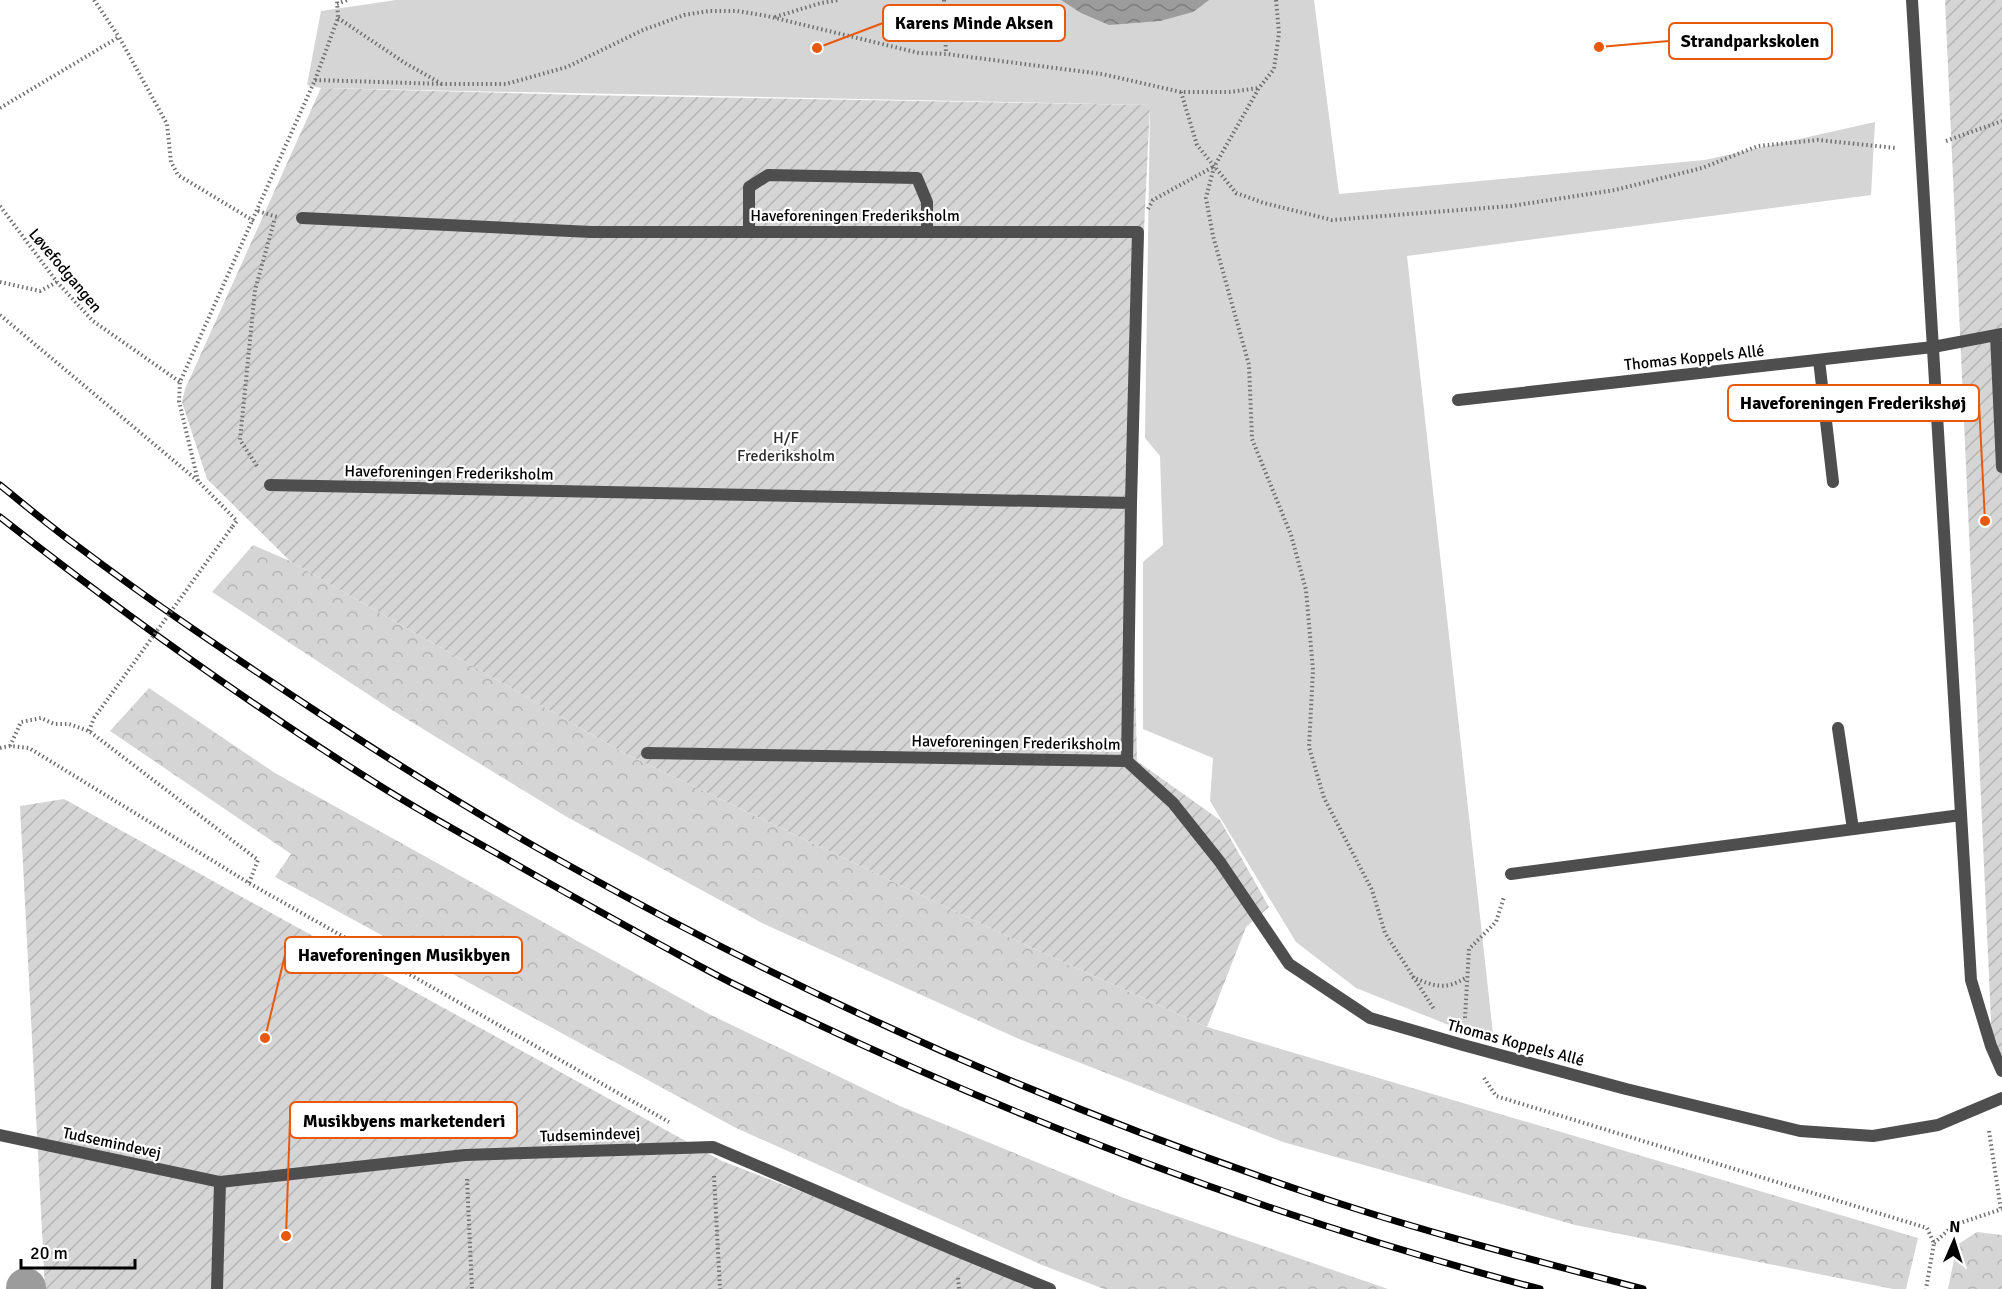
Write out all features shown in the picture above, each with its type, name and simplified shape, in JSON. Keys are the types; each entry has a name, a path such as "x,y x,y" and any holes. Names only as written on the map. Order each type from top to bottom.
{"street":[{"path":"1912,0 1971,981 1991,1046 2002,1071"},
{"path":"749,232 749,187 768,175 917,178 927,202 927,232"},
{"name":"Haveforeningen Frederiksholm","path":"302,218 591,232 1138,232 1127,761 647,753"},
{"path":"1999,334 2002,467"},
{"name":"Thomas Koppels Allé","path":"1458,400 1933,347 1999,334"},
{"path":"1819,360 1833,482"},
{"name":"Haveforeningen Frederiksholm","path":"270,484 1131,503"},
{"path":"1838,728 1854,829"},
{"name":"Thomas Koppels Allé","path":"1127,761 1173,803 1220,862 1289,964 1370,1018 1463,1046 1626,1089 1800,1131 1873,1136 1938,1125 2002,1098"},
{"path":"1510,874 1961,815"},
{"name":"Tudsemindevej","path":"0,1135 220,1182 465,1155 713,1147 1050,1289"},
{"path":"217,1289 220,1182"}],"path":[{"path":"94,0 119,37 167,124 171,162 178,175 254,221"},
{"path":"198,481 179,401 180,382 254,221 315,80 338,18 337,2 347,0"},
{"path":"773,18 838,0"},
{"path":"944,0 946,54"},
{"path":"1276,0 1279,33 1274,69 1259,88 1214,167 1206,198 1213,236 1249,365 1252,439 1291,536 1306,590 1313,670 1309,747 1324,798 1372,890 1385,933 1431,1005 1463,1046 1496,1096 1927,1228 1934,1243 1926,1289"},
{"path":"315,80 506,84 567,67 643,30 684,15 737,10 919,52 1102,74 1181,92 1228,92 1259,88"},
{"path":"338,18 405,63 443,84"},
{"path":"0,108 119,37"},
{"path":"1181,92 1197,145 1236,193 1264,203 1332,220 1511,206 1615,190 1702,168 1758,146 1818,140 1921,151 2002,121"},
{"path":"1138,232 1153,200 1214,167"},
{"name":"Løvefodgangen","path":"0,206 57,282 93,321 180,382"},
{"path":"270,484 240,440 255,290 275,217"},
{"path":"0,282 40,291 57,282"},
{"path":"0,315 198,481 237,521 94,718 89,731"},
{"path":"10,746 21,722 41,718 54,724 69,724 89,731 258,860 249,883"},
{"path":"0,748 10,746 29,748 249,883 672,1123"},
{"path":"1463,1046 1469,949 1497,922 1510,874"},
{"path":"1412,977 1435,986 1455,985 1467,977"},
{"path":"1934,1243 1954,1225 2002,1210 1986,1105"},
{"path":"713,1147 720,1289"},
{"path":"465,1155 472,1289"}],"green space":[{"path":"396,0 1314,0 1339,194 1705,160 1875,122 1871,195 1407,256 1494,1043 1356,988 1296,942 1210,801 1213,758 1143,729 1143,562 1163,545 1160,456 1145,438 1150,105 321,88 307,85 321,11"},
{"path":"1945,0 2002,0 2002,1055 1992,1043"},
{"name":"H/F Frederiksholm","path":"321,88 1150,105 1131,503 1137,761 1220,820 1269,907 1246,927 1207,1027 1028,946 624,753 290,561 207,479 182,402 185,389"},
{"path":"253,545 290,561 624,753 1028,946 1207,1027 1918,1238 1906,1289 1893,1289 1575,1225 1283,1142 1019,1039 764,924 567,817 392,710 212,592"},
{"path":"149,688 275,773 709,1014 900,1106 1124,1198 1388,1289 1104,1289 1042,1265 734,1127 275,877 291,854 110,731"},
{"path":"64,799 722,1161 1054,1289 45,1289 20,806"},
{"path":"1977,1232 2002,1235 2002,1289 1948,1289 1957,1245"}],"water":[{"path":"1061,0 1209,0 1193,12 1160,21 1109,25 1081,13"}],"railway":[{"path":"0,485 39,517 164,609 408,770 543,851 753,963 934,1048 1118,1124 1211,1159 1389,1219 1643,1289"},
{"path":"0,517 185,655 280,721 377,784 424,813 731,983 935,1077 1134,1158 1336,1229 1540,1289"}],"place":[{"name":"Strandparkskolen","path":"1599,47"},
{"name":"Karens Minde Aksen","path":"817,48"},
{"name":"Haveforeningen Frederikshøj","path":"1985,521"},
{"name":"Haveforeningen Musikbyen","path":"265,1038"},
{"name":"Musikbyens marketenderi","path":"286,1236"}]}
